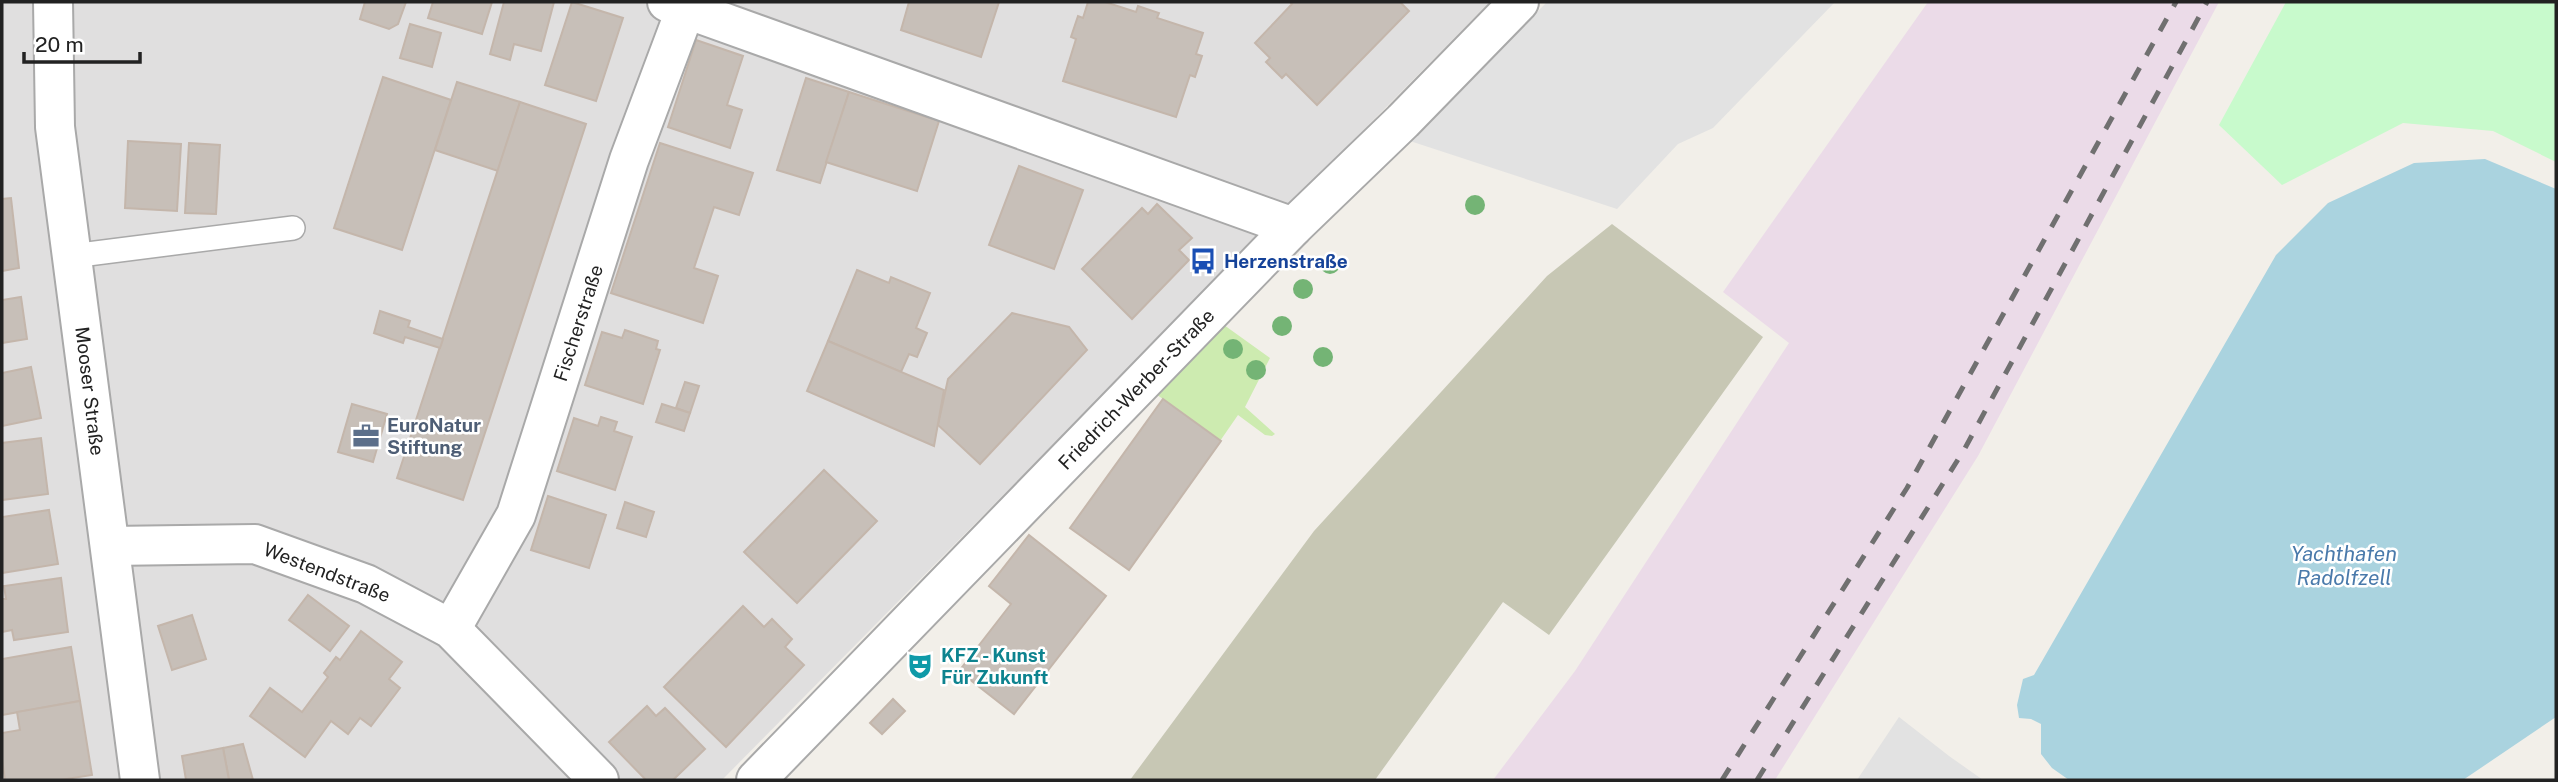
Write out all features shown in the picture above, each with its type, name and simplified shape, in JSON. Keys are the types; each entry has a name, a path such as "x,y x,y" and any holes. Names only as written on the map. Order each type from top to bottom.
{"street":[{"name":"Mooser Straße","path":"53,2 55,127 140,780"},
{"name":"Friedrich-Werber-Straße","path":"756,780 1293,227 1403,121 1519,2"},
{"path":"676,5 1293,227"},
{"name":"Fischerstraße","path":"451,629 516,516 676,5"},
{"name":"Westendstraße","path":"110,546 255,544 366,584 451,629 599,780"}],"lane":[{"path":"72,256 293,228"}],"shaded area":[{"path":"2,2 1490,2 722,780 2,780"},
{"path":"1547,2 1835,2 1713,128 1678,144 1617,209 1410,141"},
{"path":"1928,2 2219,2 1978,456 1775,780 1493,780 1575,671 1789,343 1723,292"},
{"path":"1612,224 1763,337 1549,635 1503,602 1375,780 1130,780 1314,531 1547,276"},
{"path":"1899,717 1949,756 1983,780 1857,780"}],"green space":[{"path":"2286,2 2556,2 2556,162 2493,131 2403,123 2282,185 2219,125"},
{"path":"1224,325 1270,358 1245,407 1275,434 1272,436 1265,435 1238,415 1220,441 1156,394"}],"water":[{"name":"Yachthafen Radolfzell","path":"2485,159 2556,189 2556,717 2463,780 2069,780 2052,768 2041,754 2041,724 2031,719 2019,718 2017,705 2023,679 2034,675 2276,255 2328,203 2414,163"}],"building":[{"path":"365,2 406,2 398,24 389,29 360,19"},
{"path":"433,2 492,2 482,34 428,18"},
{"path":"504,2 554,2 541,51 514,44 510,60 490,54"},
{"path":"572,2 623,18 596,101 545,85"},
{"path":"909,2 999,2 981,57 901,30"},
{"path":"1088,2 1105,2 1136,12 1138,6 1159,13 1157,18 1203,33 1196,54 1202,56 1195,77 1190,75 1176,117 1063,81 1076,39 1071,37 1078,16 1083,18"},
{"path":"1290,2 1400,2 1409,11 1317,105 1286,74 1282,78 1266,62 1270,58 1255,43 1292,4"},
{"path":"410,24 441,33 432,67 400,58"},
{"path":"696,40 743,56 727,105 742,110 730,148 668,127"},
{"path":"383,77 451,100 402,250 334,228"},
{"path":"806,78 849,92 820,183 777,170"},
{"path":"457,82 520,102 498,171 435,150"},
{"path":"849,92 939,121 917,191 826,162"},
{"path":"520,102 586,124 463,500 397,478"},
{"path":"128,141 181,144 177,211 125,208"},
{"path":"189,143 220,145 216,214 185,213"},
{"path":"660,143 753,173 739,215 714,207 694,268 718,276 703,323 611,293"},
{"path":"1019,166 1083,190 1054,269 989,245"},
{"path":"11,198 19,268 2,271 2,199"},
{"path":"1157,204 1192,238 1179,250 1189,260 1132,319 1082,269 1142,208 1148,214"},
{"path":"857,270 889,283 891,277 930,293 916,328 927,333 917,357 909,354 901,372 828,341"},
{"path":"21,297 27,339 2,343 2,300"},
{"path":"380,311 410,321 408,327 443,339 440,348 405,337 403,343 374,333"},
{"path":"1012,313 1069,327 1087,350 980,464 938,425 948,379"},
{"path":"625,330 658,341 656,349 660,350 643,404 585,385 602,332 622,338"},
{"path":"828,341 944,390 934,446 807,391"},
{"path":"31,367 41,418 2,426 2,373"},
{"path":"685,382 699,386 690,413 676,408"},
{"path":"1163,399 1221,441 1129,570 1070,528"},
{"path":"352,404 387,414 373,462 338,452"},
{"path":"662,404 690,413 684,431 656,422"},
{"path":"601,417 617,422 614,431 632,437 615,490 557,471 574,418 598,426"},
{"path":"41,438 48,494 2,500 2,443"},
{"path":"824,470 877,521 797,603 744,552"},
{"path":"548,496 606,515 589,568 531,550"},
{"path":"625,502 654,512 646,537 617,528"},
{"path":"49,510 58,564 2,573 2,517"},
{"path":"1029,535 1106,596 1014,714 959,671 1011,604 989,586"},
{"path":"61,578 68,632 14,640 12,630 2,632 2,599 6,599 4,586"},
{"path":"308,595 349,626 330,651 289,620"},
{"path":"743,606 764,627 772,619 792,639 785,647 804,665 726,747 664,687"},
{"path":"192,615 206,659 172,670 158,626"},
{"path":"361,631 402,662 389,679 400,688 371,726 360,718 348,734 331,721 305,757 250,716 270,688 302,712 328,677 324,673 336,657 340,660"},
{"path":"71,647 80,701 2,715 2,659"},
{"path":"893,699 905,711 882,734 870,723"},
{"path":"80,701 92,775 60,780 5,780 2,733 20,730 17,712"},
{"path":"647,706 656,716 665,708 705,749 673,780 646,780 609,742"},
{"path":"243,744 253,780 229,780 223,748"},
{"path":"223,748 229,780 186,780 182,756"}],"railway":[{"path":"1722,780 1907,488 2176,2"},
{"path":"1757,780 1964,450 2207,2"}],"place":[{"name":"Herzenstraße","path":"1203,261"},
{"name":"EuroNatur Stiftung","path":"366,436"},
{"name":"KFZ - Kunst Für Zukunft","path":"920,666"}]}
